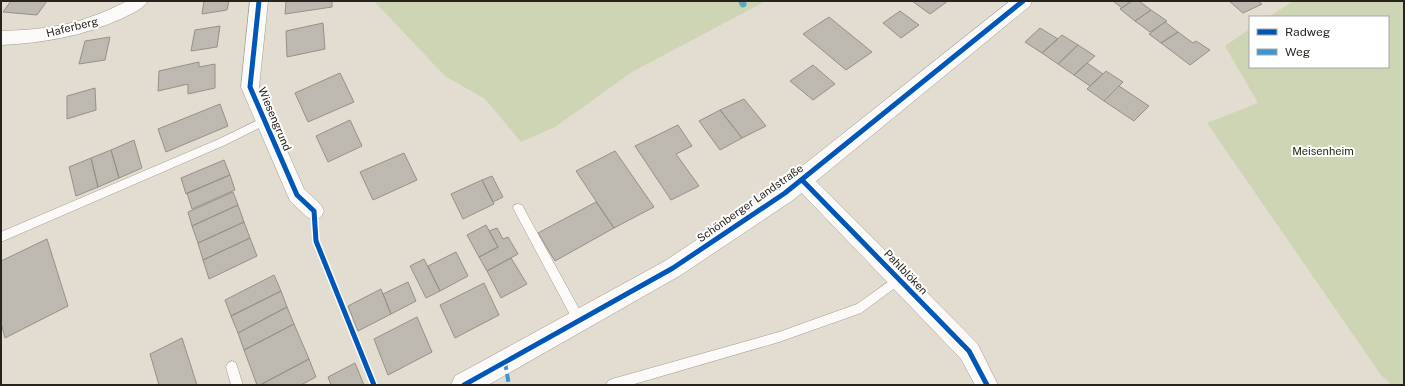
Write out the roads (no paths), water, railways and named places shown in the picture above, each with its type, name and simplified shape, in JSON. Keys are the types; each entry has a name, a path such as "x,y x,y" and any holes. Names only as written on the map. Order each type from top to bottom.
{"main road":[{"name":"Schönberger Landstraße","path":"464,385 673,268 720,238 802,180 983,32 1024,1"}],"street":[{"name":"Haferberg","path":"1,38 63,32 96,22 136,4 139,1"},
{"name":"Wiesengrund","path":"259,1 250,87 297,195 314,211"},
{"name":"Pahlblöken","path":"802,180 969,351 987,385"}],"lane":[{"path":"1,237 222,142 264,121"},
{"path":"518,208 579,320"},
{"path":"612,385 779,337 861,308 899,279"},
{"path":"232,367 237,385"}],"park label":[{"name":"Meisenheim","path":"1323,151"}]}
